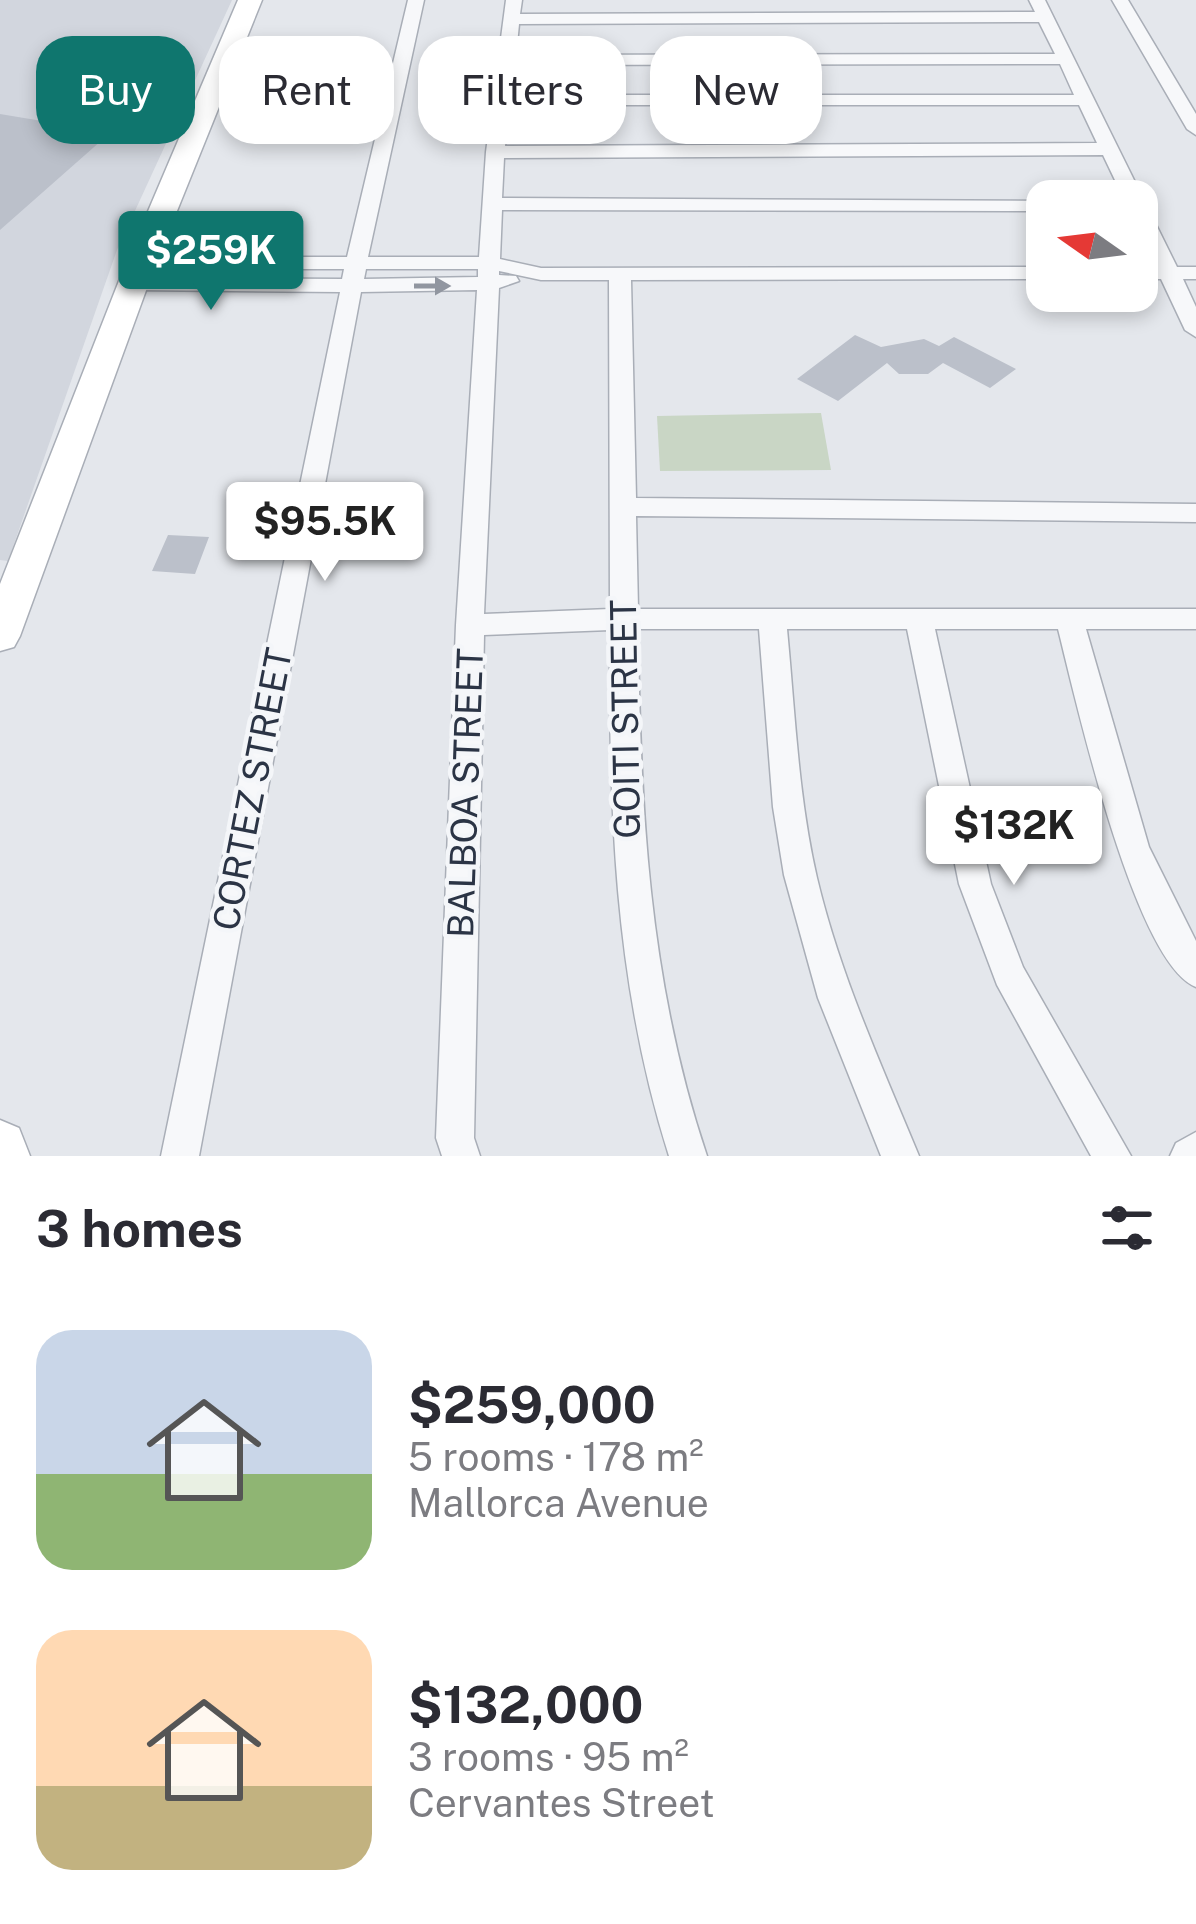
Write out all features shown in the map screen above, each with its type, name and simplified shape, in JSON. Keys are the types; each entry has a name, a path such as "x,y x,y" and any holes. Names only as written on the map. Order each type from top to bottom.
{"main road":[{"path":"0,636 137,273 250,0"},
{"path":"0,1147 3,1156"}],"street":[{"name":"CORTEZ STREET","path":"180,1156 354,275 416,0"},
{"path":"1120,0 1196,129"},
{"path":"513,9 1040,8 1124,180"},
{"path":"626,60 1066,59"},
{"path":"626,100 1085,100"},
{"name":"BALBOA STREET","path":"456,1150 470,625 496,144"},
{"path":"495,152 1109,149"},
{"path":"494,204 1026,205"},
{"path":"1158,250 1196,330"},
{"path":"137,273 1026,273"},
{"path":"1158,273 1196,273"},
{"name":"GOITI STREET","path":"620,274 625,834 636,946 670,1107 688,1156"},
{"path":"624,507 1196,513"},
{"path":"470,625 624,619 1196,619"},
{"path":"1069,619 1121,807 1171,936 1196,971"},
{"path":"920,620 975,884 1009,974 1112,1156"},
{"path":"772,621 792,832 812,924 845,1029 900,1156"}],"shaded area":[{"path":"0,0 232,0 195,80 195,36 36,36 36,144 166,144 117,250 8,561 0,560"}],"green space":[{"path":"821,413 831,470 660,471 657,416"}],"building":[{"path":"0,114 36,120 36,144 97,144 0,230"},
{"path":"855,335 881,347 924,339 939,346 954,337 1016,369 990,388 943,363 928,374 899,374 887,363 838,401 797,379"},
{"path":"168,535 209,537 195,574 152,571"}]}
